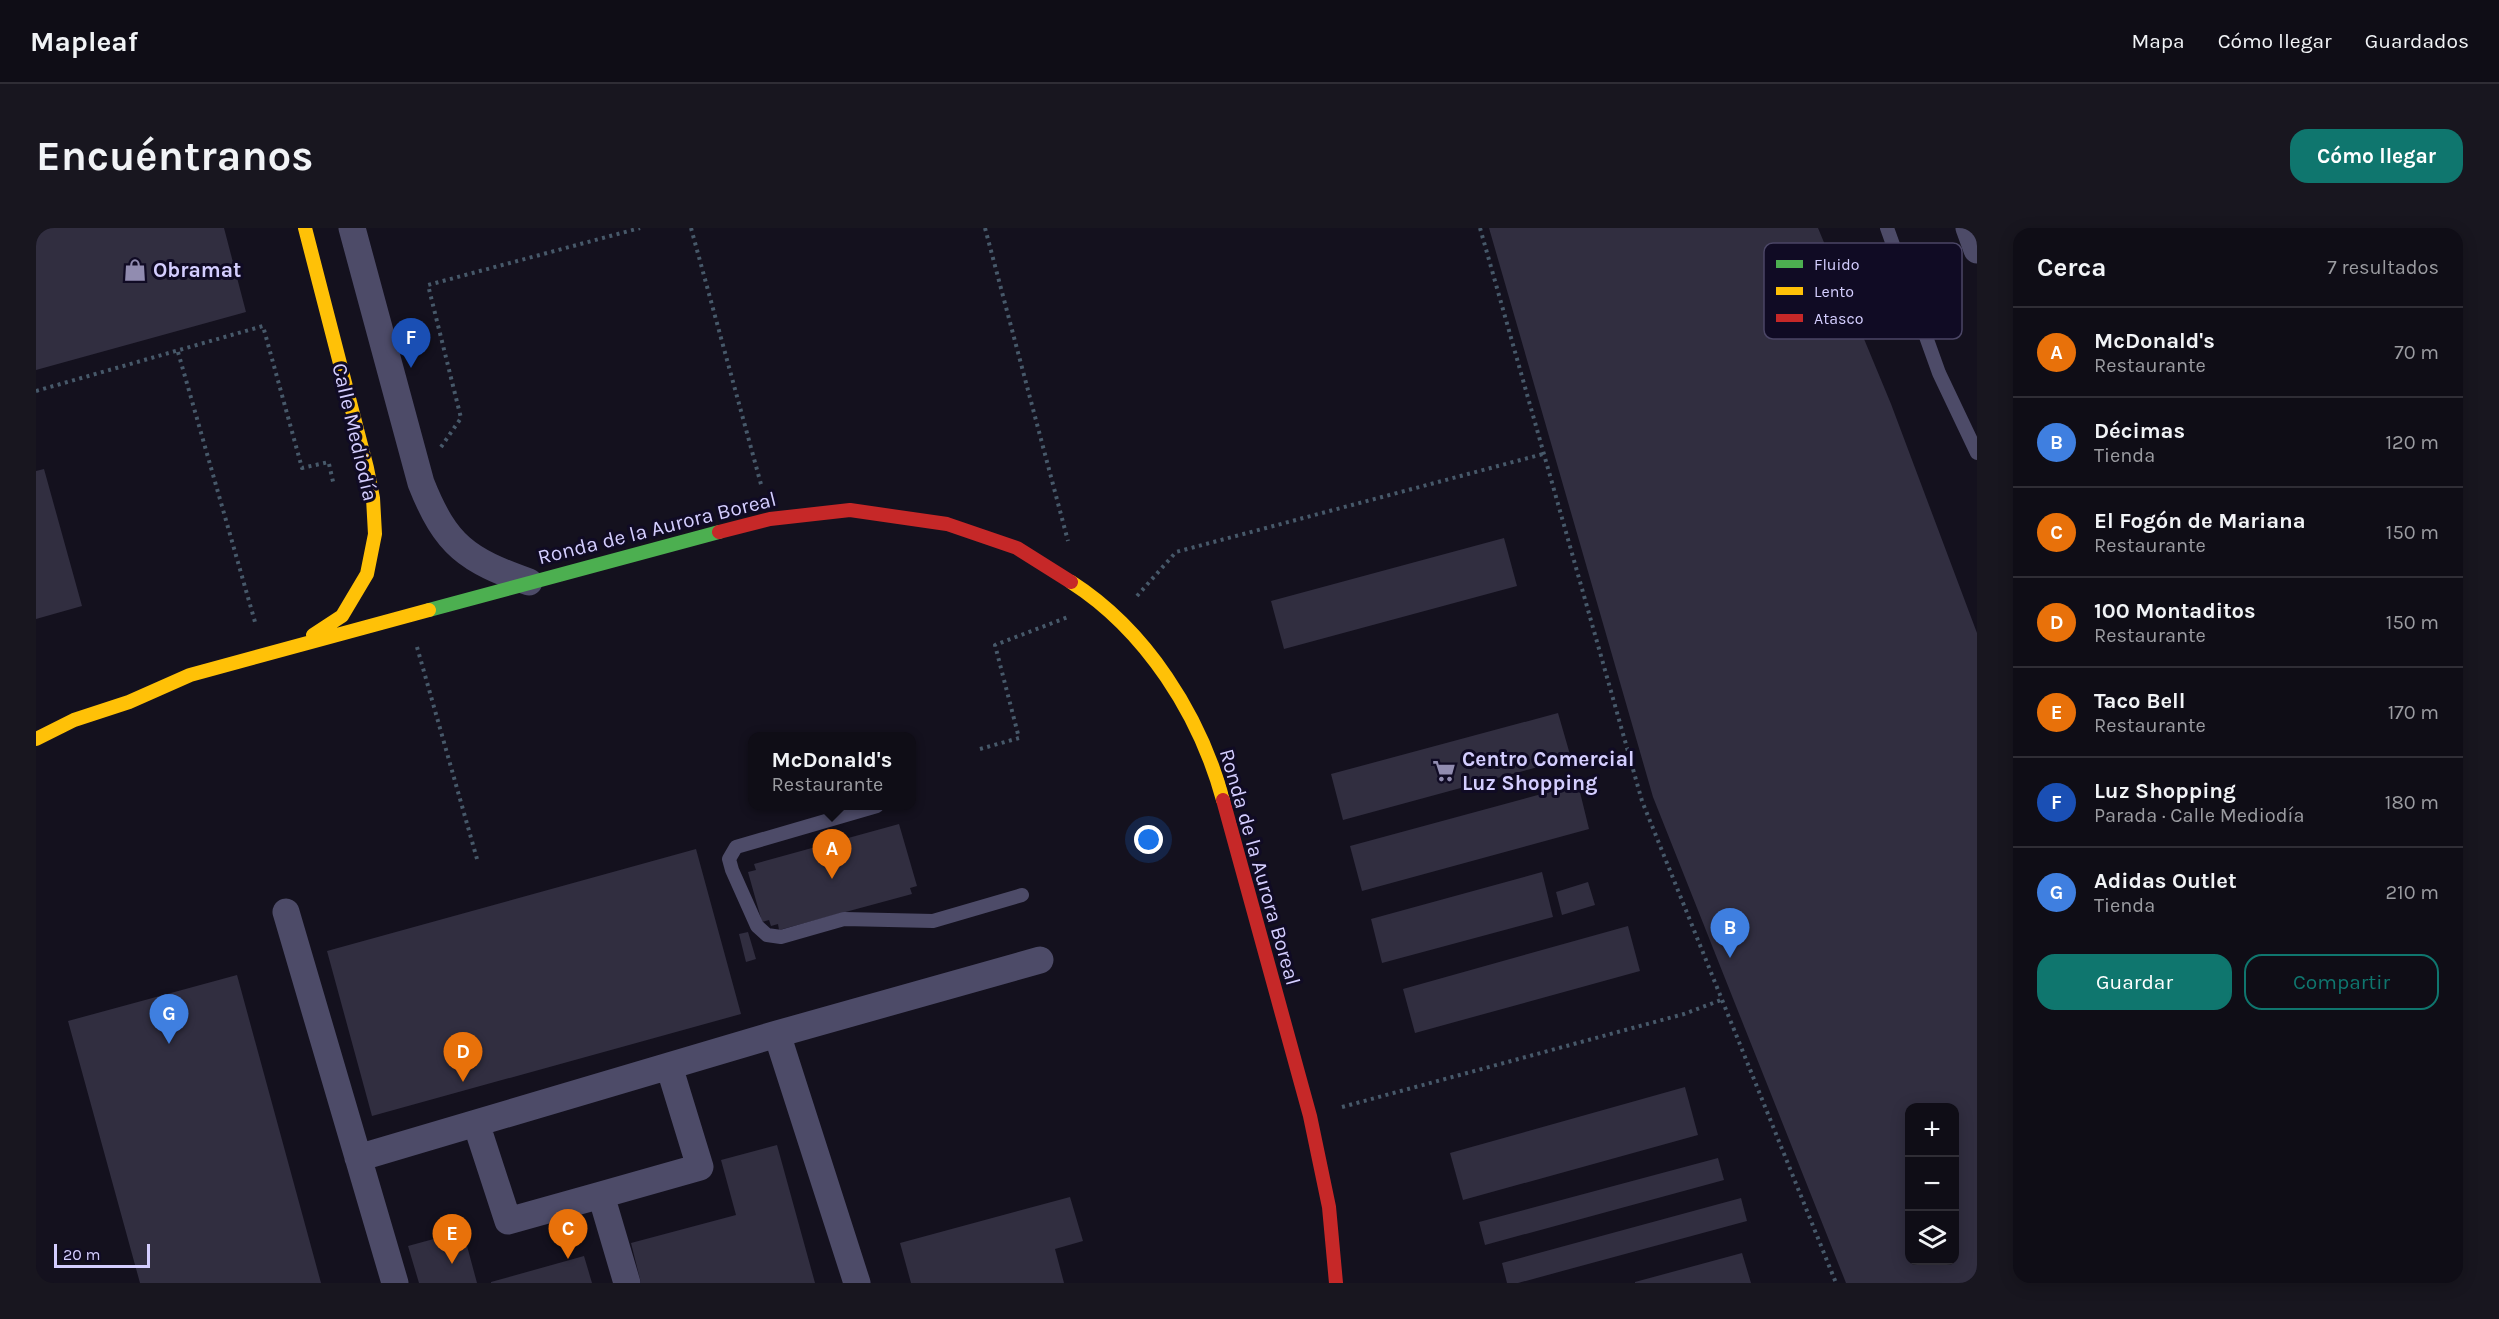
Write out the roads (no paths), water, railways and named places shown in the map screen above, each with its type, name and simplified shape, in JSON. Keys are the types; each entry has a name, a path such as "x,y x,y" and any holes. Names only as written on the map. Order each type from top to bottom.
{"street":[{"name":"Calle Mediodía","path":"299,645 342,616 367,574 375,534 373,498 367,468 305,228"},
{"path":"352,228 421,483 433,513 450,537 468,553 488,567 529,582"},
{"path":"1969,228 1977,250"},
{"name":"Ronda de la Aurora Boreal","path":"36,739 75,720 129,702 190,675 529,582 771,519 850,510 947,524 1017,548 1089,594 1142,644 1191,717 1218,782 1311,1116 1329,1207 1336,1283"},
{"path":"286,912 395,1283"},
{"path":"358,1158 777,1034 1040,960"},
{"path":"777,1034 857,1283"},
{"path":"476,1123 508,1221 700,1167 669,1066"},
{"path":"601,1195 627,1283"}],"lane":[{"path":"1887,228 1892,243"},
{"path":"1927,339 1939,373 1977,453"},
{"path":"863,810 736,847 729,859 732,870 757,926 767,935 781,937 844,919 933,921 1022,895"}],"place":[{"name":"Obramat","path":"135,270"},
{"name":"Luz Shopping","path":"411,368"},
{"name":"Centro Comercial Luz Shopping","path":"1444,771"},
{"name":"McDonald's","path":"832,879"},
{"name":"Décimas","path":"1730,958"},
{"name":"Adidas Outlet","path":"169,1044"},
{"name":"100 Montaditos","path":"463,1082"},
{"name":"El Fogón de Mariana","path":"568,1259"},
{"name":"Taco Bell","path":"452,1264"}]}
